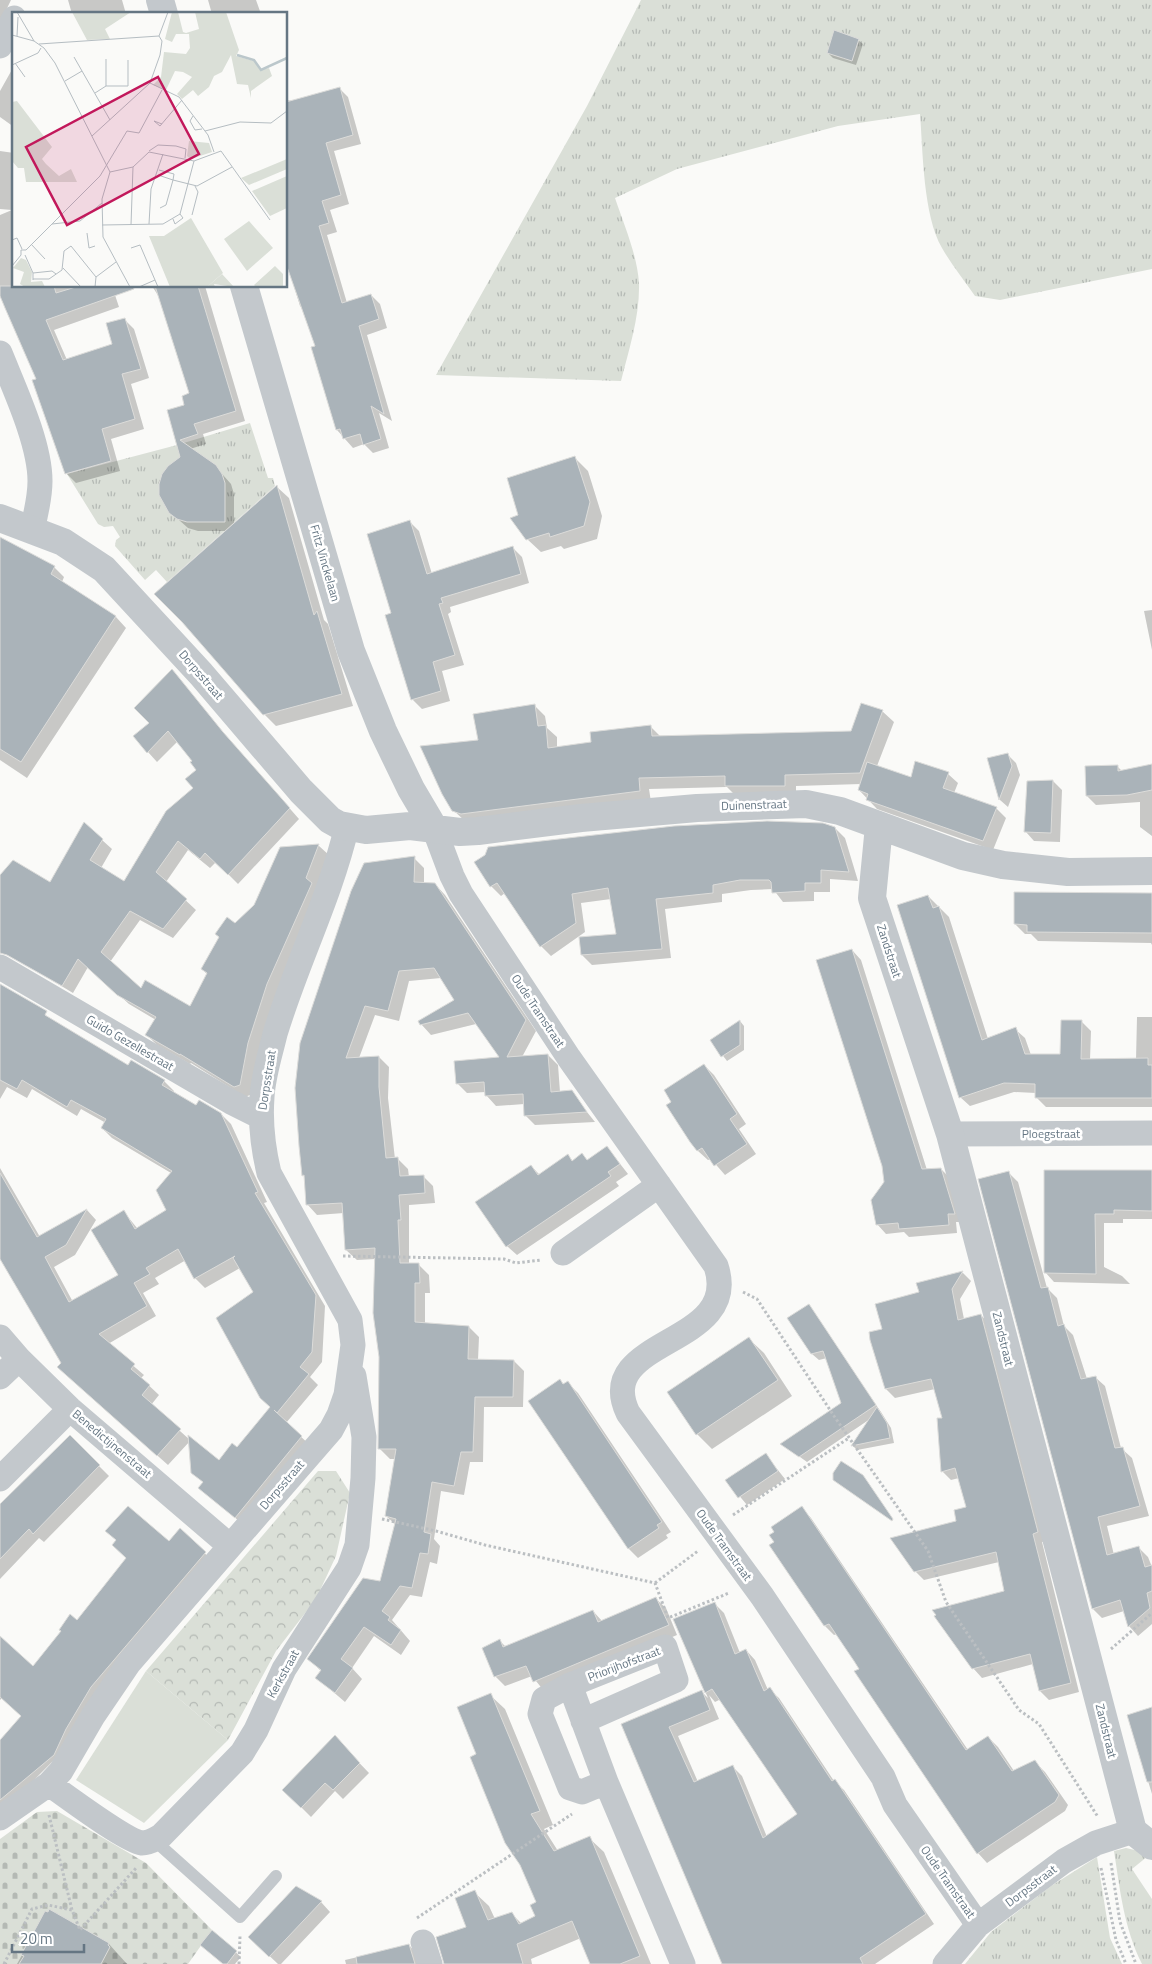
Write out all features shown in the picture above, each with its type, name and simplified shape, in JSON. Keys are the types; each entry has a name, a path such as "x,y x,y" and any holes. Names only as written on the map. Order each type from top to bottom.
{"street":[{"path":"17,12 22,0"},
{"path":"0,46 12,22"},
{"name":"Fritz Vinckelaan","path":"245,288 351,651 387,740 411,789 434,828"},
{"path":"0,353 29,430 38,465 39,492 32,530"},
{"name":"Dorpsstraat","path":"0,518 63,542 104,569 201,674 306,798 330,820 347,826 332,878 285,1001 269,1056 262,1096 261,1117 269,1173 350,1320 352,1361 346,1395 331,1430 129,1663 93,1716 61,1771 49,1784 0,1818"},
{"name":"Duinenstraat","path":"347,826 366,830 410,826 460,832 581,818 722,806 806,804 840,811 963,856 1003,865 1068,872 1152,871"},
{"name":"Zandstraat","path":"879,826 872,898 950,1134 1054,1537 1089,1664 1122,1840"},
{"name":"Oude Tramstraat","path":"434,828 452,876 461,894 569,1058 716,1266 721,1281 720,1293 714,1307 702,1320 635,1363 625,1376 621,1389 622,1401 628,1413 754,1585 883,1776 895,1805 978,1925"},
{"name":"Guido Gezellestraat","path":"0,967 214,1092 261,1117"},
{"name":"Ploegstraat","path":"950,1134 1152,1133"},
{"path":"563,1253 659,1186"},
{"name":"Benedictijnenstraat","path":"0,1337 19,1359 70,1409 230,1546"},
{"path":"0,1377 19,1359"},
{"name":"Kerkstraat","path":"154,1840 161,1836 242,1753 256,1730 284,1669 349,1568 357,1545 361,1514 364,1437 352,1361"},
{"path":"0,1479 70,1409"},
{"name":"Priorijhofstraat","path":"584,1721 676,1680 665,1647 570,1685 544,1699 540,1714 570,1788 582,1792 606,1782"},
{"path":"570,1685 606,1782 683,1964"},
{"path":"49,1784 70,1800 135,1840 141,1843 154,1840"},
{"name":"Dorpsstraat","path":"945,1964 978,1925 1064,1861 1122,1840"}],"lane":[{"path":"154,1840 240,1918 276,1876"}],"path":[{"path":"321,1266 342,1256 504,1259 516,1263 545,1260 563,1253"},
{"path":"721,1281 757,1300 849,1438 928,1551 946,1602 1019,1710 1039,1724 1100,1820 1122,1840 1120,1922 1136,1964"},
{"path":"654,1583 715,1533 849,1438"},
{"path":"361,1514 436,1531 485,1545 654,1583"},
{"path":"654,1583 668,1618 717,1597 754,1585"},
{"path":"1089,1664 1118,1644 1152,1613"},
{"path":"49,1784 48,1812 72,1910 80,1930 143,1860 154,1840"},
{"path":"427,1953 411,1933 415,1920 577,1809"},
{"path":"1122,1840 1116,1940 1126,1964"},
{"path":"4,1964 32,1910 48,1905 72,1910"},
{"path":"239,1964 240,1918"}],"green space":[{"path":"641,0 1152,0 1152,269 1000,300 975,296 942,248 931,218 925,183 920,114 838,126 677,169 615,198 633,250 639,283 636,320 621,381 436,375 587,106"},
{"path":"250,423 268,478 273,478 275,486 167,582 156,570 145,580 115,546 116,540 120,537 113,526 104,527 98,524 67,474 177,445"},
{"path":"318,1471 336,1471 350,1493 336,1556 316,1599 276,1651 228,1740 146,1671"},
{"path":"146,1671 228,1740 144,1823 76,1780"},
{"path":"57,1811 146,1863 212,1930 188,1964 0,1964 0,1839 37,1812"},
{"path":"1126,1848 1139,1851 1148,1856 1132,1869 1152,1899 1152,1964 1142,1964 1127,1923 1114,1851"},
{"path":"1097,1857 1110,1938 1122,1964 965,1964 991,1932 1051,1886"}],"building":[{"path":"834,30 859,39 852,61 827,53"},
{"path":"340,87 353,135 326,143 341,195 322,201 329,223 319,226 342,303 371,294 379,319 359,326 384,414 371,406 381,439 363,445 360,434 343,439 340,429 336,430 311,347 315,346 288,270 288,101"},
{"path":"0,286 12,286 12,288 55,288 56,293 72,288 134,288 46,320 63,360 112,344 106,323 125,318 141,369 122,374 135,419 102,429 111,461 65,474 32,380 36,379 0,296"},
{"path":"156,288 199,288 236,411 194,424 198,434 180,440 216,465 222,474 225,483 225,522 187,522 177,519 169,513 159,495 159,484 162,474 168,466 180,457 167,410 184,405 182,396 189,393"},
{"path":"575,456 590,502 584,526 550,537 549,533 526,540 510,518 518,515 507,478"},
{"path":"277,485 314,615 317,611 342,694 263,715 182,622 154,594"},
{"path":"410,520 427,574 513,546 521,574 441,598 443,603 439,604 455,655 433,662 441,691 411,700 385,615 391,613 367,534"},
{"path":"0,537 55,566 51,574 116,616 21,762 0,749"},
{"path":"172,669 223,732 290,808 228,875 205,853 200,859 178,841 156,872 187,899 163,929 130,911 101,952 141,988 145,980 190,1006 207,973 201,969 219,937 215,934 227,917 235,923 254,905 280,847 319,844 306,878 312,883 267,984 248,1043 240,1085 234,1087 145,1035 156,1017 117,995 78,959 62,986 7,955 0,953 0,875 13,860 50,882 84,822 103,839 90,860 124,881 166,811 193,788 185,779 196,770 190,762 192,761 168,731 147,753 133,736 149,723 134,708"},
{"path":"861,703 883,710 860,773 785,775 785,786 725,786 725,776 639,778 640,791 461,814 452,811 420,746 478,740 473,714 535,704 538,726 546,725 548,748 591,742 590,732 651,725 652,736 851,731"},
{"path":"1008,753 1012,766 999,800 987,758"},
{"path":"915,761 949,772 943,788 997,807 983,841 866,800 868,794 858,790 867,762 911,777"},
{"path":"1152,764 1152,790 1127,795 1086,796 1085,766 1118,765 1118,771"},
{"path":"1053,780 1051,833 1024,832 1027,781"},
{"path":"767,821 823,823 835,827 849,872 821,870 821,883 805,883 805,891 772,893 769,880 740,880 713,885 713,893 656,899 662,949 581,955 579,937 616,934 608,888 572,894 576,923 540,947 497,883 490,887 474,862 485,855 488,847 674,826"},
{"path":"415,856 414,882 435,883 526,1020 507,1057 548,1054 551,1092 572,1090 587,1112 524,1116 523,1094 485,1096 484,1082 456,1084 454,1061 499,1057 468,1013 420,1025 418,1021 454,1000 434,968 399,971 388,1011 365,1006 346,1058 379,1056 379,1087 386,1158 398,1157 400,1176 424,1175 425,1193 399,1195 401,1220 398,1220 400,1263 419,1263 420,1283 415,1283 415,1322 469,1326 468,1359 514,1360 513,1397 475,1397 473,1452 461,1452 454,1486 432,1482 424,1532 431,1534 428,1554 420,1553 412,1588 400,1586 382,1611 390,1617 388,1620 401,1630 391,1645 364,1627 341,1659 353,1668 335,1693 315,1678 321,1670 307,1659 363,1578 380,1581 396,1519 385,1516 396,1449 378,1449 379,1357 373,1313 375,1248 345,1250 342,1203 306,1205 295,1088 300,1043 351,891 364,863"},
{"path":"1014,892 1152,893 1152,933 1027,932 1027,925 1014,924"},
{"path":"928,895 933,908 939,906 982,1040 1016,1027 1025,1054 1060,1054 1061,1020 1082,1020 1081,1059 1148,1058 1148,1065 1152,1065 1152,1098 1035,1098 1035,1084 1004,1083 959,1098 897,905"},
{"path":"852,949 922,1169 941,1168 955,1214 948,1214 949,1225 899,1229 898,1223 876,1225 871,1200 884,1182 882,1166 816,960"},
{"path":"0,984 47,1011 45,1015 128,1065 131,1060 165,1080 162,1085 196,1105 199,1100 221,1113 258,1192 255,1193 316,1295 312,1352 300,1367 309,1374 277,1413 302,1436 235,1518 198,1488 203,1482 191,1473 188,1435 219,1460 232,1443 237,1447 270,1407 260,1398 216,1318 253,1292 233,1258 235,1256 194,1279 178,1249 146,1268 150,1274 134,1283 147,1306 99,1334 135,1364 131,1369 150,1385 142,1395 181,1429 157,1456 57,1367 61,1363 0,1259 0,1173 37,1237 87,1209 66,1245 45,1257 69,1302 118,1275 91,1230 124,1210 135,1229 166,1210 156,1190 172,1171 101,1128 106,1119 71,1100 67,1107 22,1080 17,1089 0,1080"},
{"path":"740,1020 740,1045 721,1057 710,1040"},
{"path":"704,1064 737,1114 730,1119 747,1144 714,1166 702,1148 697,1151 690,1142 666,1105 671,1102 664,1090"},
{"path":"607,1146 620,1164 608,1172 611,1176 506,1247 475,1202 531,1165 538,1175 568,1154 572,1161 582,1153 587,1160"},
{"path":"1044,1170 1152,1170 1152,1211 1114,1210 1114,1214 1095,1214 1096,1274 1044,1273"},
{"path":"1009,1171 1041,1288 1048,1287 1058,1326 1064,1324 1081,1379 1096,1376 1115,1448 1123,1447 1140,1506 1098,1517 1107,1555 1139,1546 1145,1567 1152,1565 1152,1591 1147,1593 1150,1608 1128,1627 1120,1600 1092,1609 978,1179"},
{"path":"963,1271 952,1289 958,1320 981,1314 1038,1532 1033,1534 1071,1683 1039,1691 1030,1654 972,1669 934,1616 936,1615 932,1610 1004,1591 996,1552 914,1572 890,1538 956,1521 954,1510 966,1507 955,1468 941,1472 937,1418 942,1418 931,1379 885,1389 869,1332 882,1329 875,1304 919,1292 916,1283"},
{"path":"809,1304 876,1405 799,1457 780,1444 841,1403 823,1351 811,1354 787,1318"},
{"path":"749,1337 778,1380 696,1435 667,1392"},
{"path":"560,1379 563,1384 568,1381 662,1522 657,1525 659,1528 628,1549 528,1401"},
{"path":"877,1407 887,1423 890,1438 851,1446"},
{"path":"70,1435 100,1465 33,1534 29,1529 0,1559 0,1504"},
{"path":"766,1453 778,1471 738,1498 725,1480"},
{"path":"841,1461 863,1475 893,1519 892,1521 833,1480 833,1473"},
{"path":"128,1506 169,1541 180,1528 206,1552 91,1687 66,1729 54,1755 0,1800 0,1740 21,1716 0,1697 0,1636 33,1666 61,1631 59,1630 70,1614 77,1620 126,1558 112,1545 116,1540 105,1531"},
{"path":"802,1506 966,1750 988,1736 1012,1771 1035,1760 1059,1795 1055,1802 977,1854 854,1671 859,1669 854,1661 829,1624 824,1626 769,1545 774,1542 769,1535 774,1532 771,1527"},
{"path":"656,1597 669,1625 533,1682 526,1666 494,1677 482,1648 500,1639 503,1647 593,1610 598,1622"},
{"path":"715,1602 735,1654 746,1649 764,1691 770,1687 832,1781 835,1779 926,1914 860,1958 863,1964 722,1964 621,1724 702,1690 710,1710 669,1727 694,1782 733,1765 763,1838 797,1814 712,1689 705,1693 673,1619"},
{"path":"491,1693 540,1811 531,1814 554,1851 590,1836 640,1956 620,1964 590,1964 572,1921 517,1944 523,1964 444,1964 436,1937 466,1927 455,1898 475,1890 488,1920 512,1912 519,1924 535,1916 530,1905 536,1902 520,1865 505,1843 470,1757 476,1754 457,1707"},
{"path":"1152,1707 1152,1782 1147,1782 1127,1715"},
{"path":"335,1735 360,1763 333,1790 325,1783 301,1808 282,1790"},
{"path":"296,1886 322,1901 269,1957 248,1937"},
{"path":"49,1909 109,1943 110,1947 101,1964 19,1964 24,1956 21,1955 45,1911 48,1912"},
{"path":"212,1930 237,1951 227,1964 223,1964 200,1945"},
{"path":"409,1944 415,1964 357,1964 356,1957"}]}
